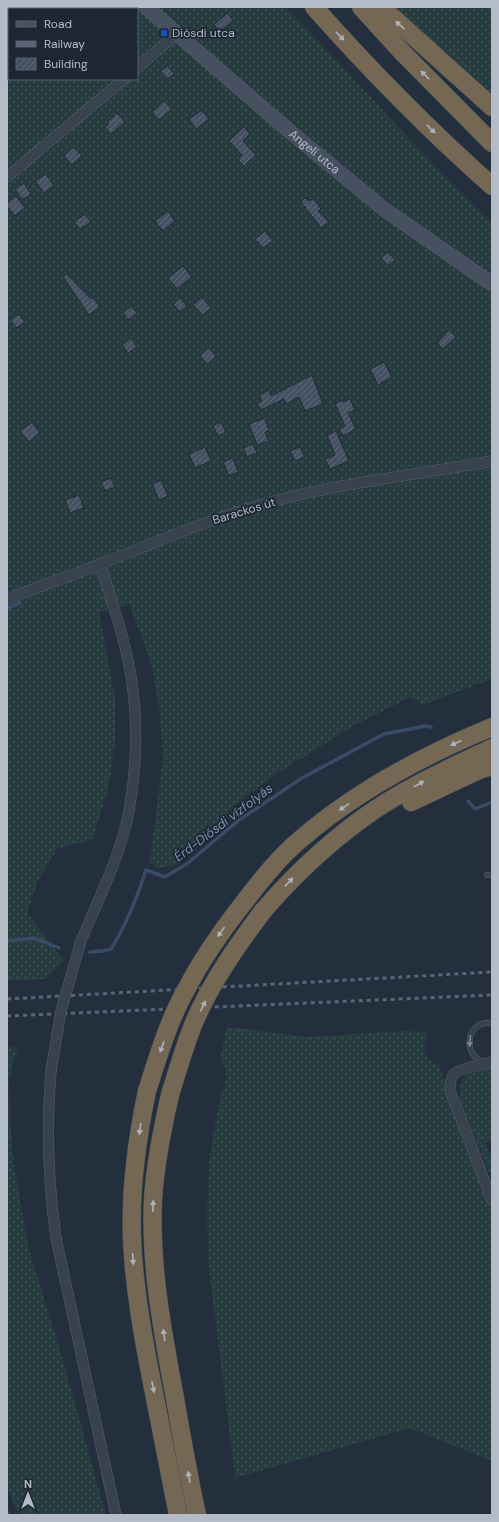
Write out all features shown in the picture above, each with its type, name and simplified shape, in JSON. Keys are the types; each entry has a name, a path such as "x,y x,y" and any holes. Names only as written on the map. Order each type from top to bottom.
{"highway":[{"path":"314,7 394,92 466,163 492,186"},
{"path":"361,7 402,52 492,143"},
{"path":"381,7 492,107"},
{"path":"178,1515 137,1299 134,1268 132,1201 138,1141 147,1091 161,1048 186,989 221,932 271,870 301,839 342,808 407,767 492,727"},
{"path":"196,1515 166,1348 155,1258 153,1201 159,1142 170,1095 191,1030 221,971 237,946 263,911 293,878 328,844 364,817 392,800 450,768 492,748"},
{"path":"328,844 430,793 479,770 492,766"}],"street":[{"name":"Angeli utca","path":"146,7 288,130 385,210 492,284"},
{"path":"138,67 177,33"},
{"path":"7,177 123,80"},
{"name":"Barackos út","path":"7,599 189,528 262,504 293,496 492,462"},
{"path":"100,564 121,635 133,689 136,745 133,784 124,832 81,941 61,1011 51,1071 48,1110 48,1158 51,1203 56,1238 116,1515"},
{"path":"490,1062 461,1070 454,1074 450,1082 450,1090 492,1200"}],"lane":[{"path":"490,1062 483,1062 474,1056 470,1051 469,1040 473,1030 477,1026 492,1023"}],"green space":[{"path":"7,7 286,7 434,165 492,223 492,679 422,705 410,697 351,727 278,773 245,797 193,847 179,864 159,868 150,863 163,758 160,717 152,665 129,604 107,611 99,611 115,699 115,743 108,789 93,838 58,848 39,878 27,913 64,961 45,979 7,981"},
{"path":"395,7 492,7 492,100 403,15"},
{"path":"227,1027 308,1037 406,1031 426,1032 426,1056 439,1065 492,1210 492,1461 410,1428 235,1478 208,1260 207,1213 209,1161 219,1103 226,1080 225,1068 220,1058"},
{"path":"12,1046 18,1050 12,1065 9,1083 10,1122 14,1165 28,1246 62,1357 106,1515 19,1515 7,1488 7,1048"},
{"path":"492,1066 492,1142 485,1142 492,1159 492,1180 461,1102 460,1085 462,1080 471,1073"}],"building":[{"path":"227,13 233,20 220,32 214,25"},
{"path":"168,66 174,74 167,79 161,71"},
{"path":"164,101 172,109 159,120 152,112"},
{"path":"202,110 209,119 196,129 189,119"},
{"path":"117,113 125,122 111,134 105,127 109,124 107,122"},
{"path":"244,127 250,134 243,141 256,155 244,166 238,160 242,155 229,141"},
{"path":"74,147 82,156 72,165 64,156"},
{"path":"46,174 54,186 44,193 35,181"},
{"path":"24,183 31,194 22,200 15,189"},
{"path":"16,196 25,208 15,216 7,206 7,203"},
{"path":"305,198 309,201 313,198 321,209 318,211 329,222 321,228 301,202"},
{"path":"168,211 175,221 163,231 155,221"},
{"path":"85,214 91,222 80,229 74,222"},
{"path":"265,231 273,241 263,248 255,239"},
{"path":"388,252 395,260 388,266 381,258"},
{"path":"183,266 192,277 177,289 168,278"},
{"path":"67,274 91,299 93,297 100,307 89,315 63,277"},
{"path":"202,297 211,308 203,315 193,305"},
{"path":"180,298 187,306 180,312 173,304"},
{"path":"132,306 137,313 129,320 123,313"},
{"path":"19,314 25,322 17,328 10,320"},
{"path":"449,330 456,337 443,349 437,343"},
{"path":"131,338 137,347 128,353 122,345"},
{"path":"209,348 216,356 207,364 200,356"},
{"path":"384,362 392,377 378,385 370,369"},
{"path":"312,375 323,404 305,411 299,397 286,404 284,399 261,410 257,403 262,401 259,395 269,390 271,396"},
{"path":"350,399 355,410 348,413 356,429 343,436 339,429 345,426 335,404 342,400 343,402"},
{"path":"265,418 269,431 265,432 269,441 257,445 249,424"},
{"path":"32,422 40,433 29,442 20,431"},
{"path":"221,422 226,432 218,436 213,426"},
{"path":"336,431 349,461 330,469 325,459 335,455 327,435"},
{"path":"253,444 257,453 247,457 243,448"},
{"path":"205,447 211,461 195,468 189,454"},
{"path":"300,447 305,457 295,461 290,451"},
{"path":"233,458 238,472 229,476 223,462"},
{"path":"111,478 115,487 105,491 101,482"},
{"path":"161,480 168,496 159,500 152,484"},
{"path":"79,495 84,508 70,513 65,500"}],"waterway":[{"path":"7,608 20,603"},
{"name":"Érd-Diósdi vízfolyás","path":"90,952 111,949 131,911 146,870 165,877 188,863 239,820 302,778 384,734 426,726 431,727"},
{"name":"Érd-Diósdi vízfolyás","path":"468,801 475,809 492,802"},
{"name":"Érd-Diósdi vízfolyás","path":"7,941 34,938 59,948"}],"railway":[{"path":"7,999 492,972"},
{"path":"7,1016 492,995"}],"place":[{"name":"Diósdi utca","path":"164,33"}]}
